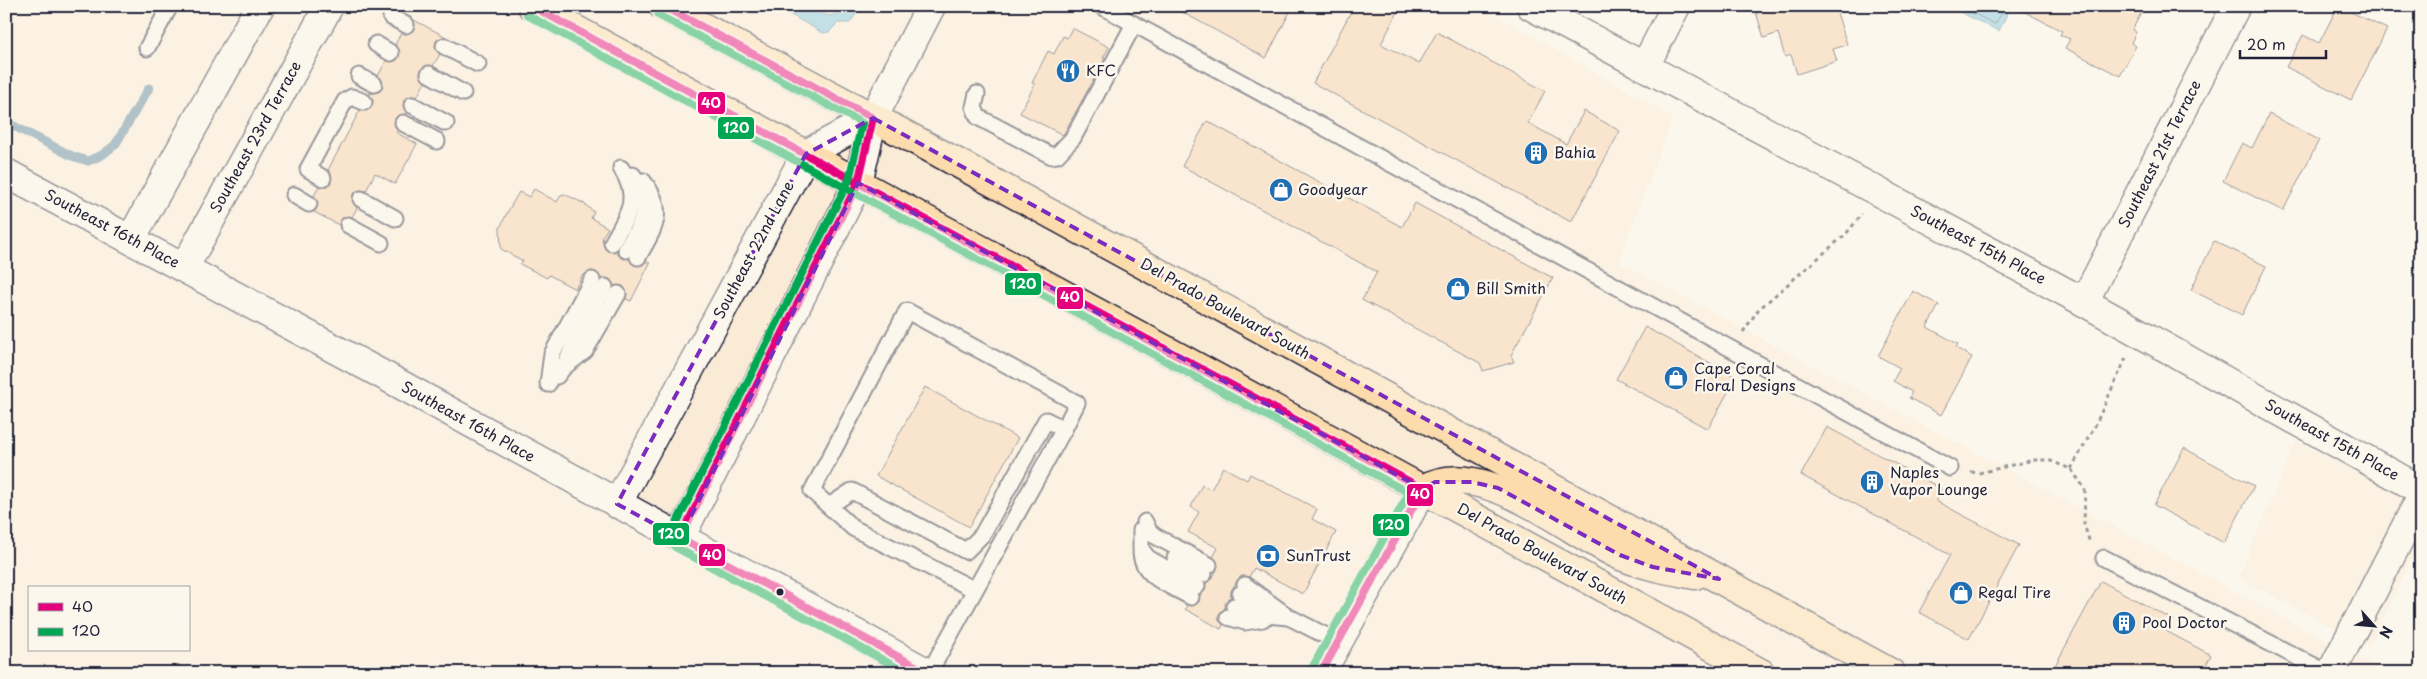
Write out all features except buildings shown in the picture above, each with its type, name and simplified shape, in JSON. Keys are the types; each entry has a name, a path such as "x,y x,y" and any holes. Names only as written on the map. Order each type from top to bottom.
{"main road":[{"name":"Del Prado Boulevard South","path":"532,6 1761,673"},
{"name":"Del Prado Boulevard South","path":"663,6 873,118 1891,673"},
{"path":"1423,489 1435,482 1449,480 1498,488 1620,555 1653,567 1719,579"}],"street":[{"path":"131,239 260,6"},
{"name":"Southeast 23rd Terrace","path":"184,268 329,6"},
{"path":"680,538 858,183 873,118 931,6"},
{"name":"Southeast 15th Place","path":"1532,6 2084,302 2421,490"},
{"path":"1645,66 1676,6"},
{"name":"Southeast 21st Terrace","path":"2084,302 2236,6"},
{"path":"806,154 873,118"},
{"name":"Southeast 22nd Lane","path":"617,504 806,154"},
{"name":"Southeast 16th Place","path":"6,173 131,239 929,673"},
{"path":"1321,673 1423,489"},
{"path":"2329,673 2421,497"}],"lane":[{"path":"148,48 170,6"},
{"path":"1101,6 1950,468"},
{"path":"390,17 406,25"},
{"path":"977,94 974,107 978,117 1052,156 1058,154 1073,138 1134,24"},
{"path":"376,44 391,53"},
{"path":"444,46 478,64"},
{"path":"429,74 463,92"},
{"path":"359,76 374,84"},
{"path":"323,178 308,169 345,101 352,98 364,102"},
{"path":"412,105 446,123"},
{"path":"403,123 437,141"},
{"path":"625,250 639,227 645,206 643,190 632,175"},
{"path":"294,195 309,204"},
{"path":"362,200 395,218"},
{"path":"348,224 381,243"},
{"path":"605,287 575,338 556,375 552,354 605,287"},
{"path":"929,673 975,590 1064,429 1077,403 907,311 812,491 853,528 975,590"},
{"path":"829,506 852,491 966,551 982,535 1046,420 1064,429"},
{"path":"1145,528 1153,541 1200,580 1154,562 1141,549 1145,528"},
{"path":"2104,558 2329,673"},
{"path":"1281,615 1245,622 1237,600 1281,615 1338,642"}],"path":[{"path":"1733,350 1746,325 1758,310 1852,228 1876,190"},
{"path":"2071,469 2094,428 2138,332"},
{"path":"1950,468 1979,473 2033,460 2048,460 2071,469 2085,489 2084,524 2088,540 2093,550 2104,558"}],"highlighted area":[{"path":"873,118 1719,579 1653,567 1620,555 1498,488 1472,482 1435,482 1423,489 858,183 680,538 617,504 806,154"}],"shaded area":[{"path":"6,6 1481,6 1673,117 1619,262 2388,673 6,673"},
{"path":"2296,441 2421,498 2421,540 2370,647 2238,578"}],"water":[{"path":"775,6 803,6 831,16 840,11 844,6 861,6 850,23 838,23 829,32 823,33"},
{"path":"1947,6 2011,6 1999,31"}],"waterway":[{"path":"6,122 72,156 88,161 102,155 115,145 149,88"}],"transit line":[{"name":"40","path":"532,6 1423,489 1321,673"},
{"name":"40","path":"663,6 873,118 858,183 680,538 928,673"},
{"name":"120","path":"527,15 1409,493 1312,668"},
{"name":"120","path":"658,15 862,123 849,180 671,534 671,542 675,547 907,673"}],"place":[{"name":"KFC","path":"1068,71"},
{"name":"Bahia","path":"1536,153"},
{"name":"Goodyear","path":"1281,190"},
{"name":"Bill Smith","path":"1458,289"},
{"name":"Cape Coral Floral Designs","path":"1676,378"},
{"name":"Naples Vapor Lounge","path":"1872,482"},
{"name":"SunTrust","path":"1268,556"},
{"name":"Regal Tire","path":"1961,593"},
{"name":"Pool Doctor","path":"2124,623"}]}
